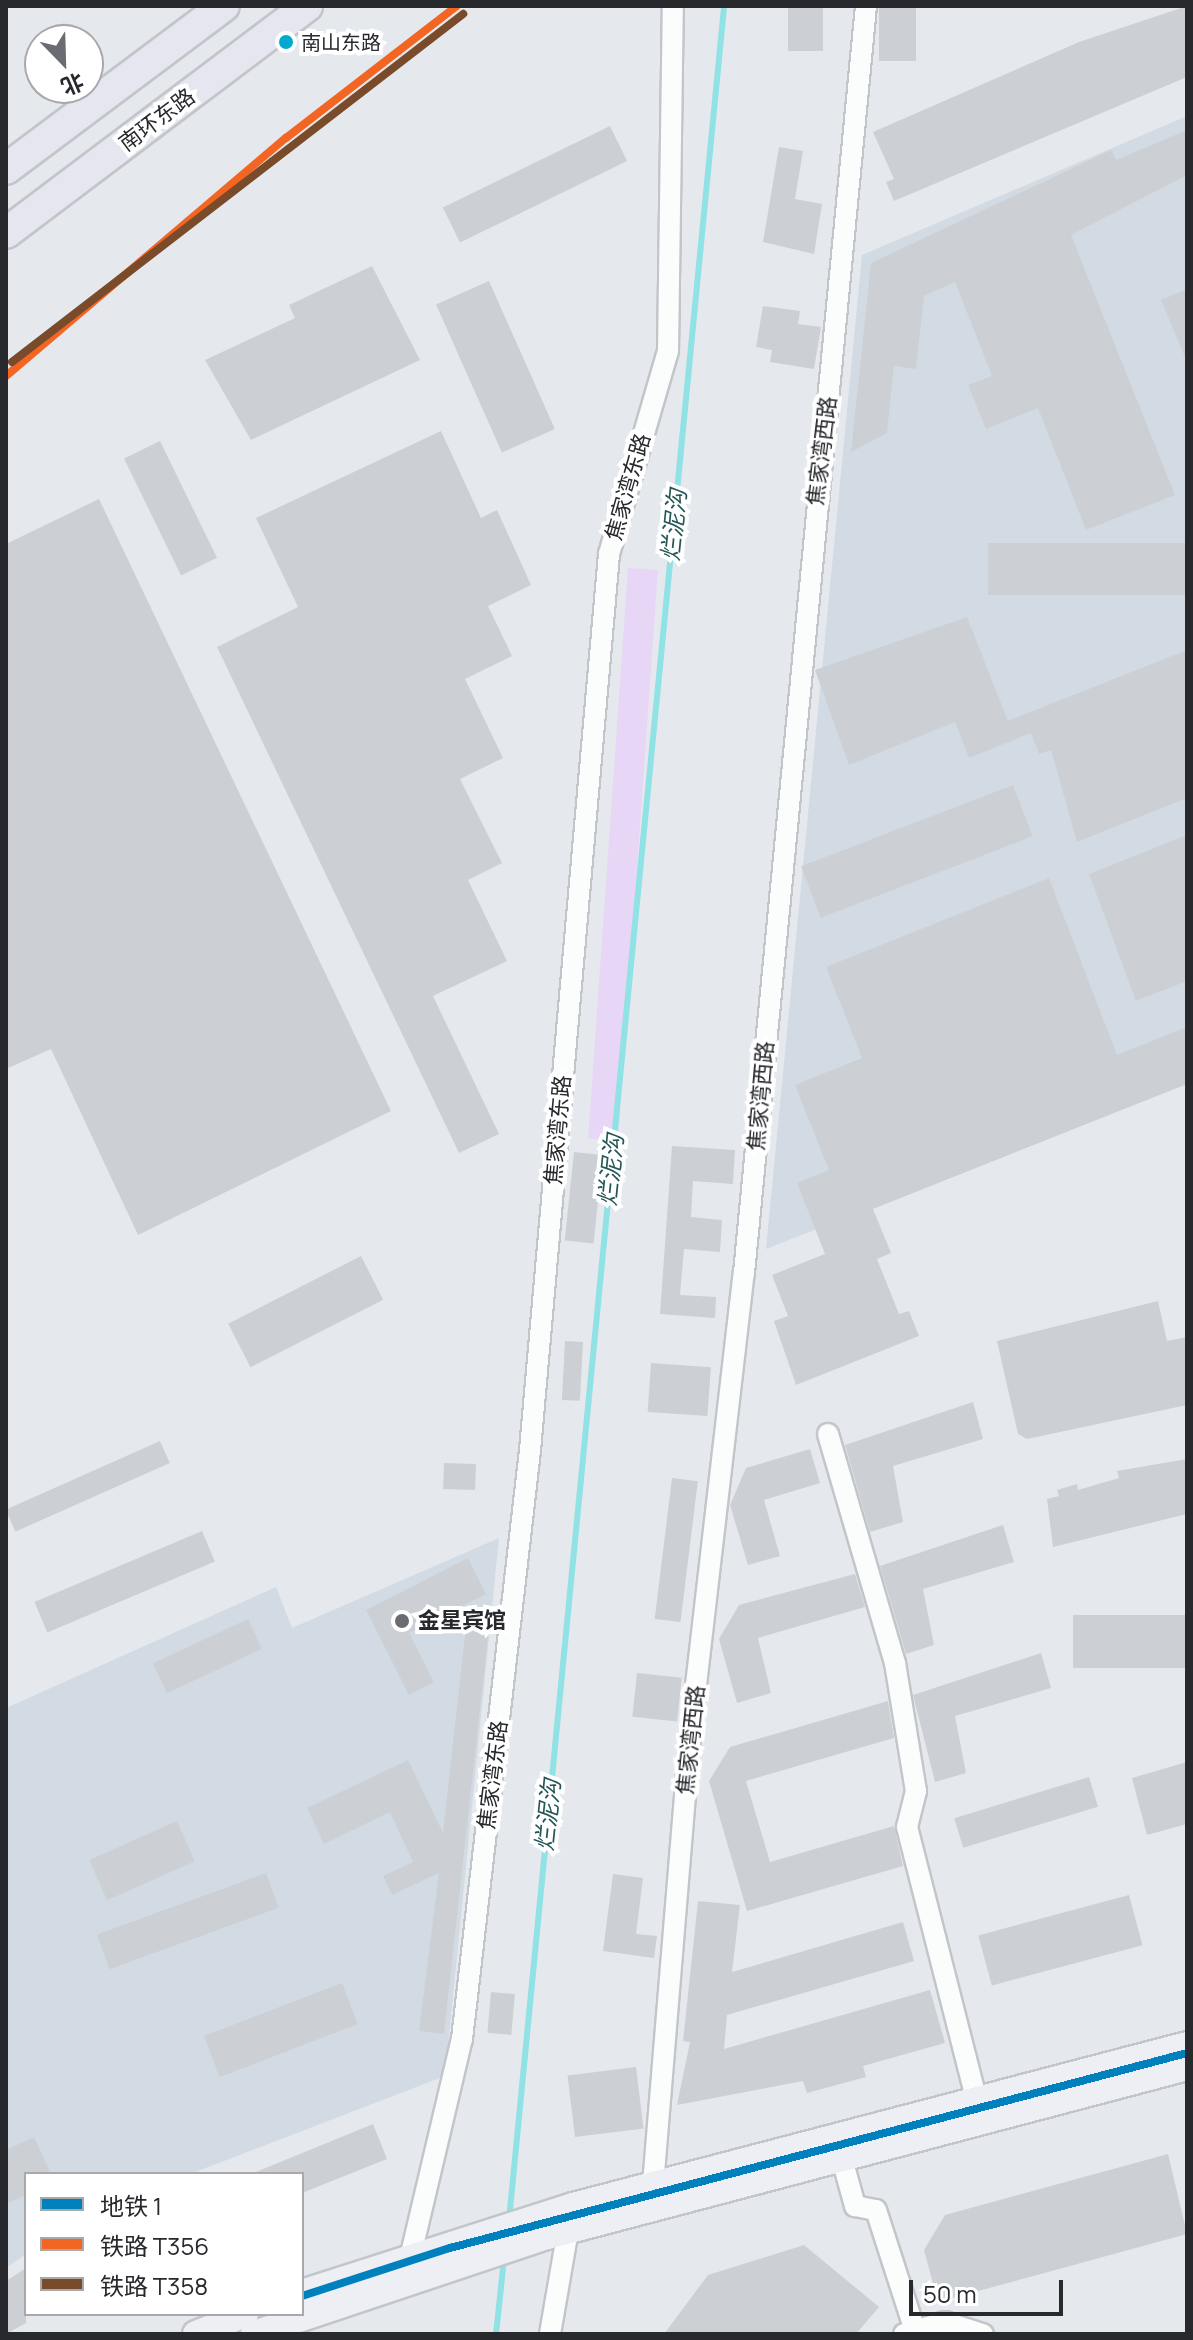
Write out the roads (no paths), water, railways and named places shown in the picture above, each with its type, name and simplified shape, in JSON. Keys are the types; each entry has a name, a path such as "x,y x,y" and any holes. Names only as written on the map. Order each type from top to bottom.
{"highway":[{"path":"6,169 224,6"},
{"name":"南环东路","path":"6,233 307,6"}],"main road":[{"path":"557,2223 653,2185 1187,2045"},
{"path":"304,2314 470,2247 557,2223 842,2159 1187,2067"},
{"path":"304,2292 411,2254 470,2247"},
{"path":"196,2334 240,2316"},
{"path":"254,2334 299,2316"}],"street":[{"name":"焦家湾东路","path":"411,2254 464,2024 530,1450 609,554 668,351 673,6"},
{"name":"焦家湾西路","path":"653,2185 690,1737 746,1258 866,6"},
{"path":"828,1434 895,1663 916,1791 907,1827 977,2101"},
{"path":"842,2159 855,2206 876,2210 909,2331 945,2322 983,2334"},
{"path":"550,2334 557,2223"}],"waterway":[{"name":"烂泥沟","path":"509,2220 724,6"},
{"name":"烂泥沟","path":"496,2334 504,2259"}],"railway":[{"path":"6,377 13,371"}],"metro line":[{"name":"1","path":"304,2295 450,2248 1187,2053"}],"rail line":[{"name":"T356","path":"6,376 286,138 457,6"},
{"name":"T358","path":"12,362 463,14"}],"place":[{"name":"南山东路","path":"286,42"},
{"name":"金星宾馆","path":"402,1621"}]}
